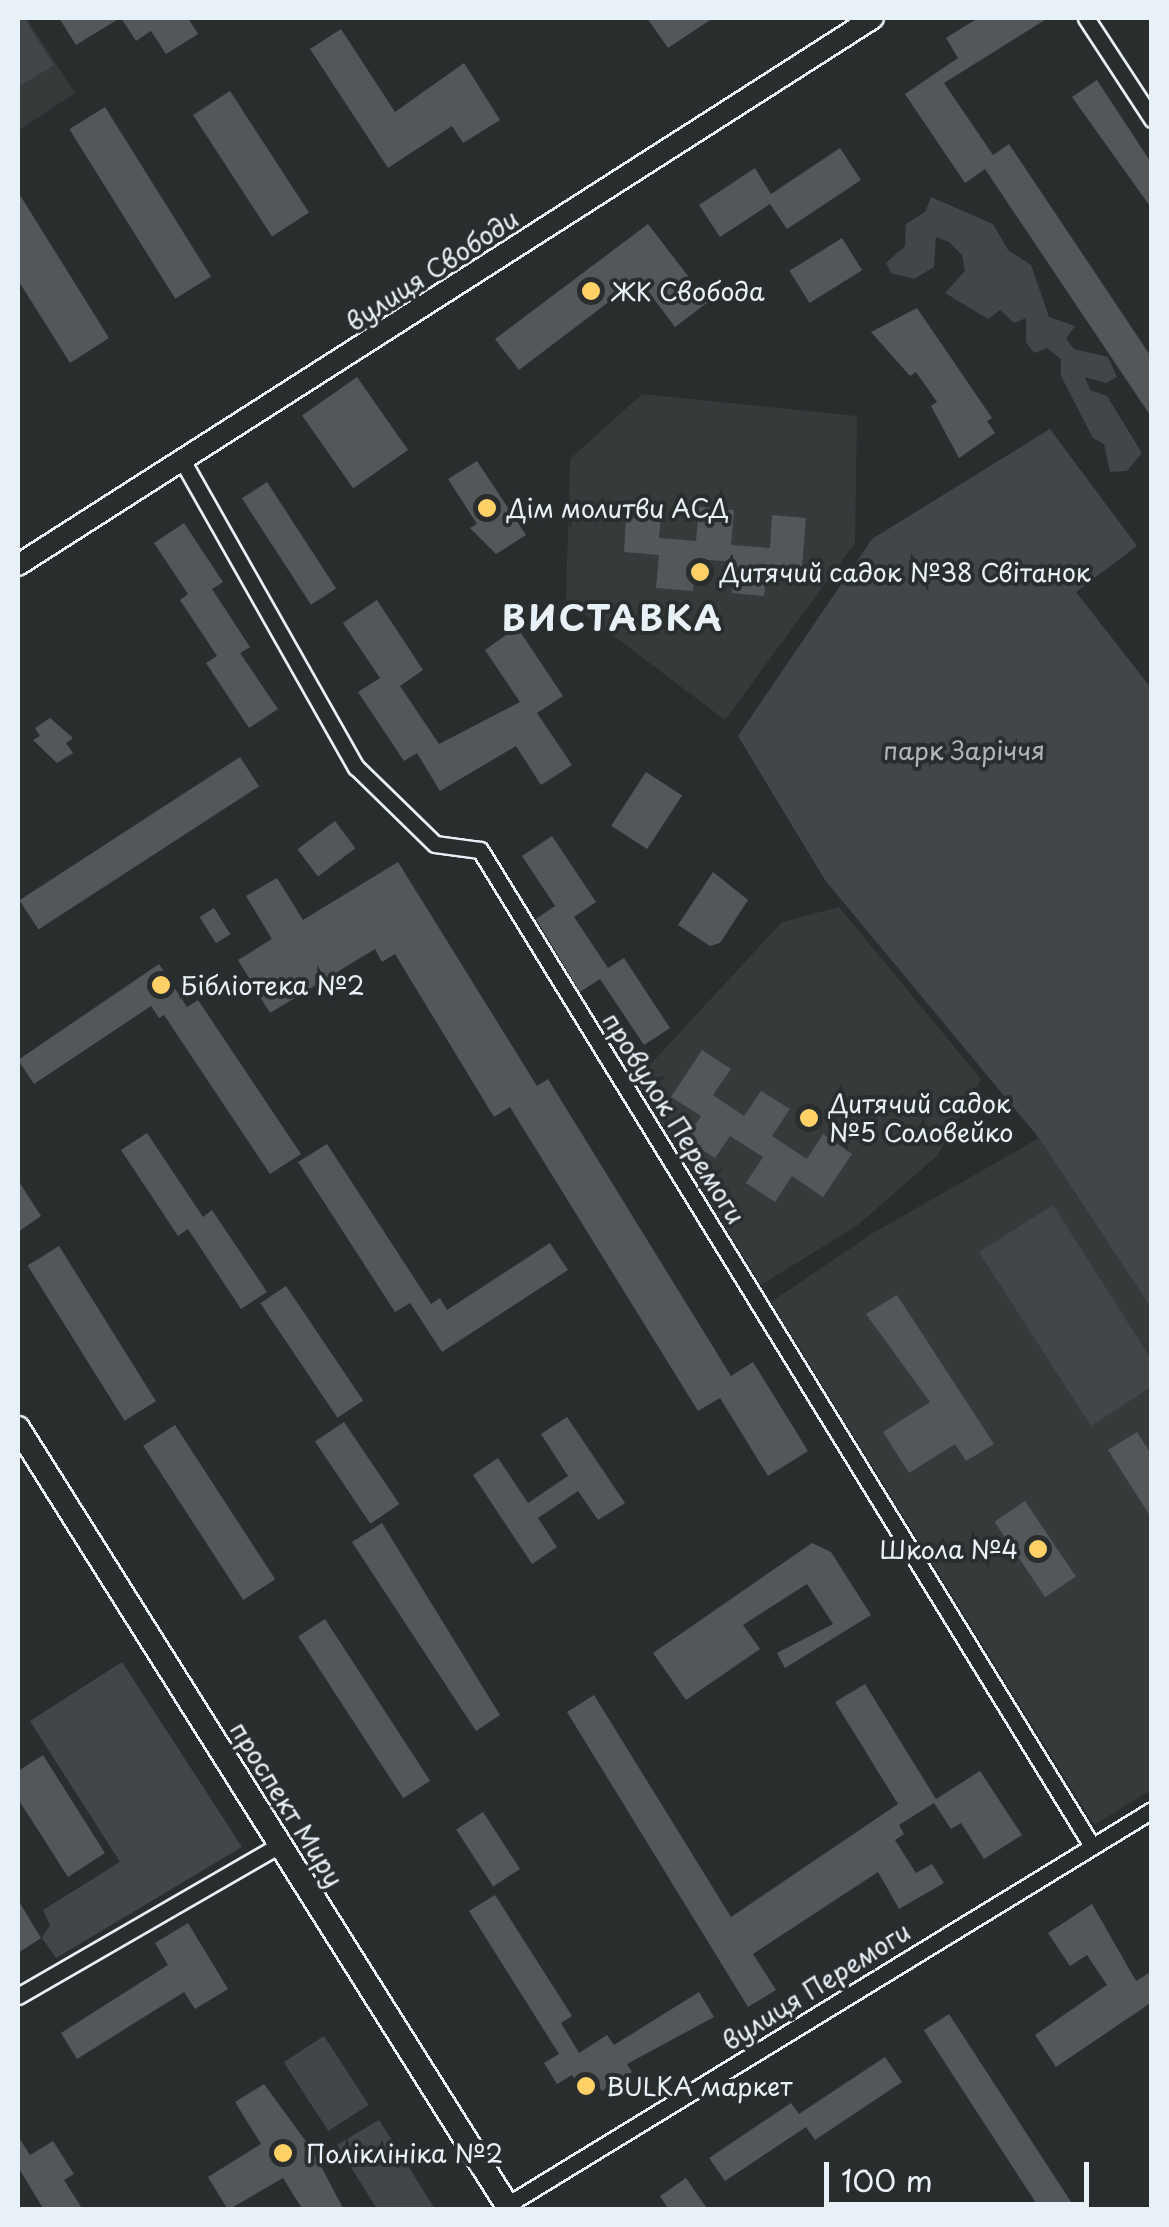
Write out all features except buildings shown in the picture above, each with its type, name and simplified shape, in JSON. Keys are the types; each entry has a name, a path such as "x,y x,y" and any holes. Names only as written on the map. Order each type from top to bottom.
{"main road":[{"name":"вулиця Свободи","path":"23,556 83,516 82,508 848,24 873,18"},
{"name":"вулиця Свободи","path":"23,556 182,460 848,24"},
{"name":"проспект Миру","path":"18,1428 508,2208"}],"street":[{"path":"1086,18 1152,118"},
{"name":"провулок Перемоги","path":"182,460 356,767 435,844 480,850 1092,1846"},
{"name":"вулиця Перемоги","path":"508,2208 1152,1810"},
{"path":"18,1996 280,1845"}],"shaded area":[{"path":"18,18 26,18 75,93 18,131"},
{"name":"Дитячий садок №38 Світанок","path":"642,394 857,416 855,543 725,720 566,600 570,459"},
{"name":"Дитячий садок №5 Соловейко","path":"839,907 981,1079 938,1155 858,1225 761,1285 635,1081 782,922"},
{"name":"Школа №4","path":"1039,1138 1151,1308 1151,1790 1094,1825 771,1302 873,1233"}],"green space":[{"path":"18,18 24,18 54,65 18,87"},
{"path":"931,197 993,224 1008,250 1031,265 1049,317 1075,326 1066,339 1074,349 1108,357 1117,377 1106,383 1085,377 1090,390 1107,396 1142,453 1127,471 1110,472 1104,444 1093,438 1061,376 1061,359 1047,348 1034,353 1026,342 1026,318 1014,323 1000,310 988,319 945,293 965,271 962,255 949,242 936,237 934,267 914,279 891,273 886,263 905,246 906,224 925,212"},
{"name":"парк Заріччя","path":"1050,429 1137,546 1076,592 1151,688 1151,1308 1039,1138 825,880 738,736 872,539"},
{"path":"1053,1205 1151,1359 1151,1387 1091,1426 979,1252"},
{"path":"122,1662 242,1847 56,1958 42,1938 50,1925 43,1910 120,1862 30,1721"},
{"path":"324,2036 369,2105 328,2131 284,2062"},
{"path":"379,2120 435,2209 377,2209 337,2145"}],"place":[{"name":"ЖК Свобода","path":"591,291"},
{"name":"Дім молитви АСД","path":"487,508"},
{"name":"Дитячий садок №38 Світанок","path":"700,572"},
{"name":"Бібліотека №2","path":"161,985"},
{"name":"Дитячий садок №5 Соловейко","path":"809,1118"},
{"name":"Школа №4","path":"1038,1549"},
{"name":"BULKA маркет","path":"586,2086"},
{"name":"Поліклініка №2","path":"283,2153"}],"district":[{"name":"ВИСТАВКА","path":"613,617"}]}
